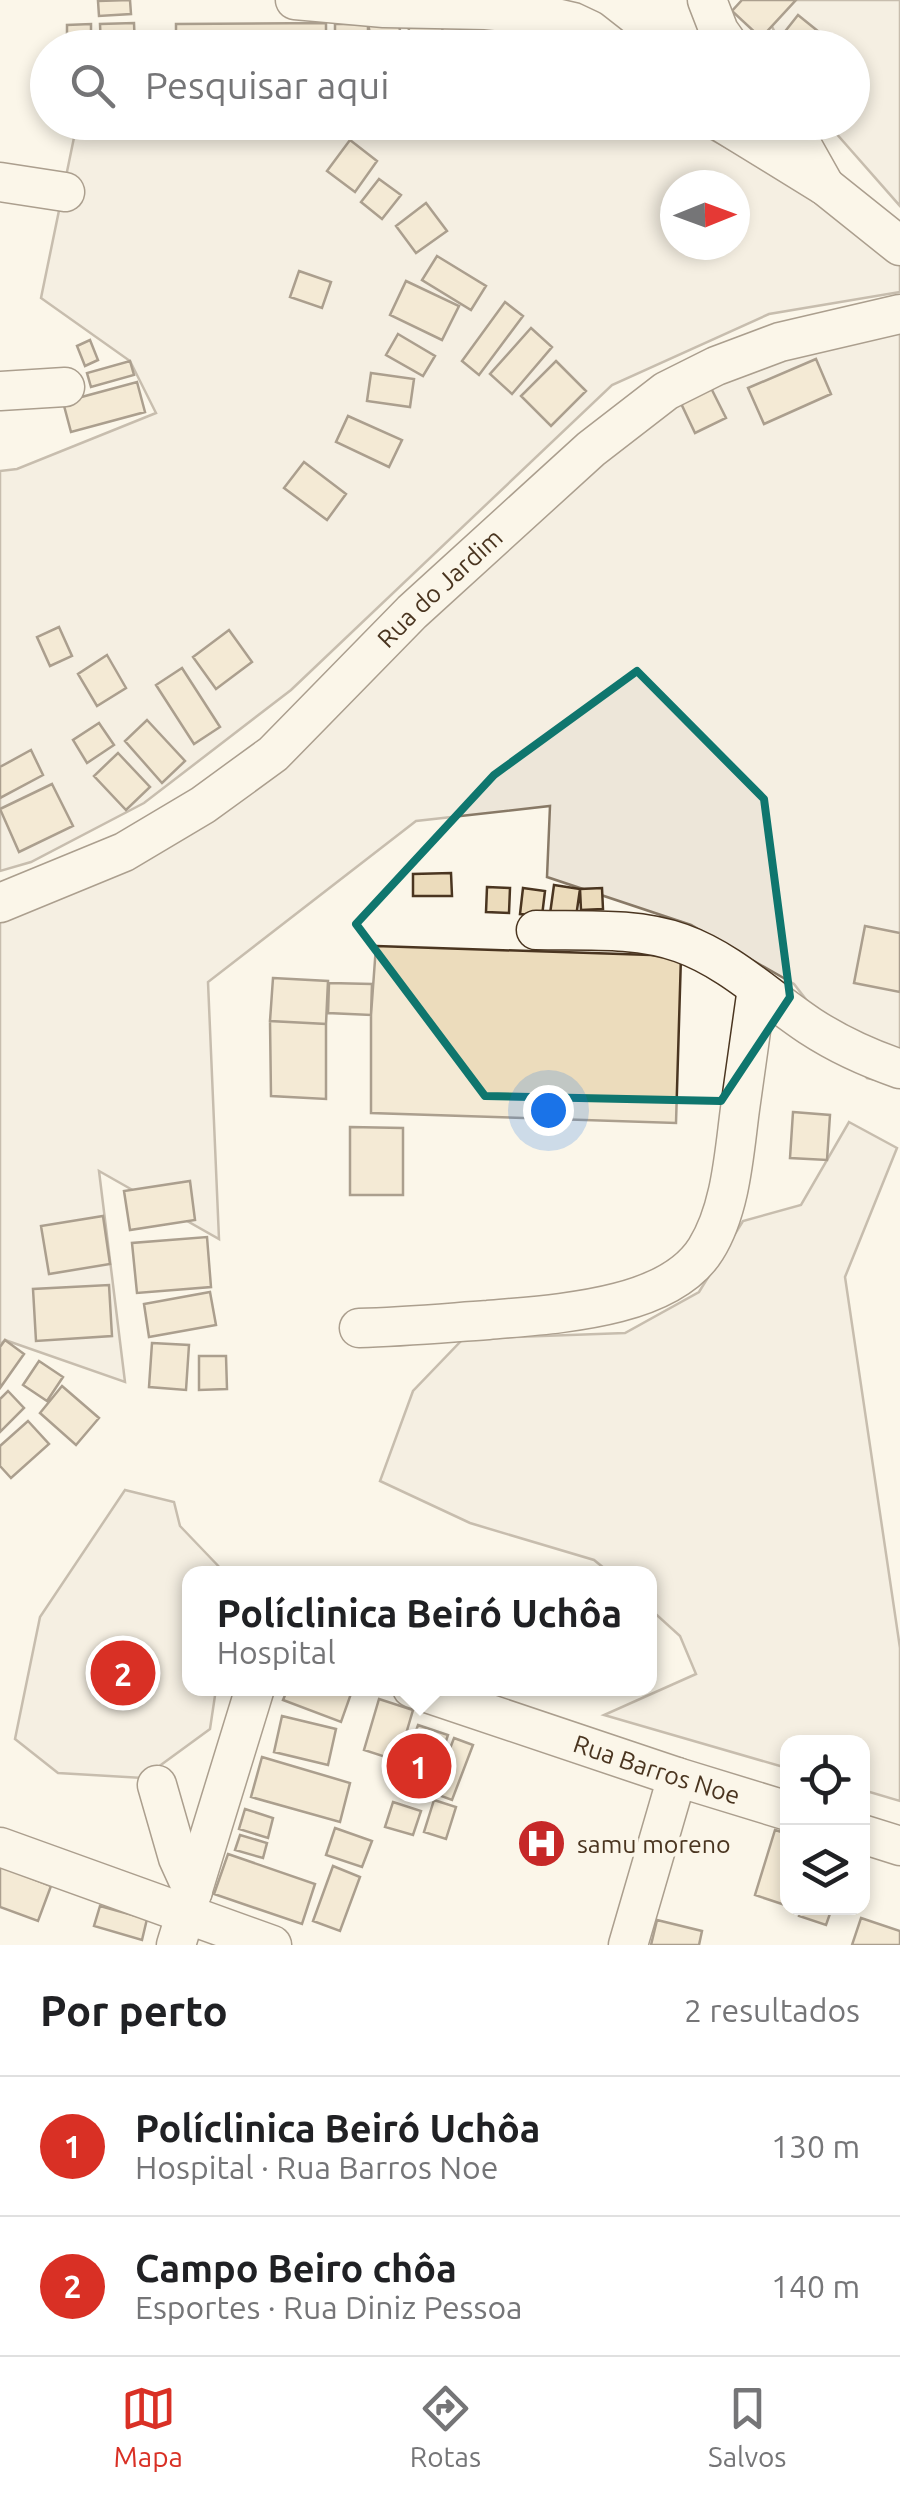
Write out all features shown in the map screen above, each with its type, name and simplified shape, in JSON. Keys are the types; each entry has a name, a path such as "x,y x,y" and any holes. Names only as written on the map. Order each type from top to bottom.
{"street":[{"path":"294,0 547,16 590,30"},
{"path":"706,0 719,30"},
{"path":"750,140 825,186 900,246"},
{"path":"799,140 825,186"},
{"path":"0,182 65,192"},
{"name":"Rua do Jardim","path":"0,902 124,852 202,805 273,754 426,599 591,449 666,392 716,366 780,342 900,314"},
{"path":"0,391 66,387"},
{"path":"536,930 656,936 685,944 718,960 810,1026 853,1051 900,1069"},
{"path":"359,1328 408,1327 601,1307 650,1292 687,1270 705,1250 729,1182 757,988"},
{"path":"185,1917 253,1696"},
{"name":"Rua Barros Noe","path":"436,1696 780,1809"},
{"path":"628,1945 677,1777"},
{"path":"157,1784 178,1858 185,1917"},
{"path":"870,1837 900,1846"},
{"path":"0,1847 185,1917 272,1945"}],"highlighted area":[{"path":"637,671 764,799 790,997 721,1101 485,1096 356,924 494,775"}],"shaded area":[{"path":"759,0 900,0 900,206 842,140 870,140 870,30 774,30"},
{"path":"74,140 712,140 820,200 900,265 900,292 769,314 612,385 291,690 144,803 31,862 0,871 0,471 17,469 156,413 130,361 41,298"},
{"path":"900,326 900,1085 867,1078 794,984 691,925 547,877 550,806 416,821 208,982 219,1239 99,1171 125,1382 5,1340 0,1345 0,913 138,857 595,461 664,409 804,345"},
{"path":"849,1122 897,1148 845,1277 900,1648 900,1801 870,1792 870,1735 780,1735 780,1766 604,1715 647,1696 657,1696 657,1691 696,1674 680,1636 657,1615 657,1566 601,1566 594,1560 470,1523 380,1481 413,1391 463,1339 625,1333 699,1292 743,1221 801,1205"},
{"path":"125,1490 174,1502 180,1526 218,1566 182,1566 182,1696 215,1696 210,1729 143,1778 58,1773 15,1739 40,1617"}],"building":[{"path":"130,0 131,14 99,16 98,1"},
{"path":"742,0 796,0 768,30 752,30 732,11"},
{"path":"798,15 817,30 786,30"},
{"path":"410,18 443,21 442,30 409,30"},
{"path":"398,19 400,30 369,30 368,24"},
{"path":"443,21 477,24 476,30 442,30"},
{"path":"134,23 134,30 100,30 100,24"},
{"path":"326,23 326,30 176,30 176,24"},
{"path":"91,24 91,30 67,30 67,25"},
{"path":"335,24 368,24 368,30 335,30"},
{"path":"477,24 507,26 507,30 476,30"},
{"path":"350,140 377,161 355,192 327,171"},
{"path":"379,179 401,195 382,219 361,202"},
{"path":"426,203 447,231 416,253 396,226"},
{"path":"437,256 486,286 471,310 422,280"},
{"path":"299,271 331,282 322,308 290,297"},
{"path":"406,281 459,306 442,340 390,315"},
{"path":"505,302 523,316 479,375 462,361"},
{"path":"531,328 552,347 512,394 490,374"},
{"path":"398,334 435,356 423,376 386,355"},
{"path":"90,340 98,360 85,366 77,346"},
{"path":"816,359 831,394 764,424 748,388"},
{"path":"130,361 134,375 91,387 87,373"},
{"path":"556,361 586,391 551,426 521,396"},
{"path":"371,373 414,379 410,407 367,401"},
{"path":"137,382 145,412 71,432 63,402"},
{"path":"708,382 726,418 695,433 678,397"},
{"path":"348,416 402,440 389,467 336,442"},
{"path":"304,462 346,494 327,520 284,488"},
{"path":"59,627 72,656 50,666 37,637"},
{"path":"229,630 252,662 216,689 193,657"},
{"path":"107,655 126,688 97,706 78,674"},
{"path":"182,668 220,727 194,744 156,685"},
{"path":"147,720 185,761 162,783 125,741"},
{"path":"99,723 114,745 87,763 73,740"},
{"path":"31,750 43,775 0,798 0,767"},
{"path":"118,753 150,787 126,810 94,776"},
{"path":"52,784 73,826 19,852 0,809"},
{"path":"451,873 452,896 413,896 413,874"},
{"path":"554,885 580,889 576,917 550,914"},
{"path":"487,887 510,888 509,913 486,912"},
{"path":"523,888 545,891 542,916 520,914"},
{"path":"602,888 603,909 581,910 580,889"},
{"path":"865,926 900,933 900,992 854,983"},
{"path":"376,946 681,956 676,1123 371,1113"},
{"path":"273,978 328,981 326,1024 270,1021"},
{"path":"329,983 372,984 371,1015 328,1013"},
{"path":"270,1021 326,1024 326,1099 271,1096"},
{"path":"793,1112 830,1115 827,1160 790,1158"},
{"path":"350,1127 403,1128 403,1195 350,1195"},
{"path":"190,1181 195,1220 130,1230 124,1191"},
{"path":"103,1216 110,1264 49,1274 41,1226"},
{"path":"207,1237 211,1287 137,1293 132,1243"},
{"path":"109,1285 112,1336 36,1341 33,1289"},
{"path":"210,1292 216,1325 149,1337 144,1304"},
{"path":"5,1340 24,1354 0,1388 0,1347"},
{"path":"152,1343 189,1345 186,1390 149,1387"},
{"path":"199,1356 226,1356 227,1389 199,1390"},
{"path":"39,1361 63,1377 47,1401 23,1385"},
{"path":"62,1386 99,1418 76,1445 40,1413"},
{"path":"8,1391 24,1408 0,1432 0,1399"},
{"path":"28,1421 49,1444 11,1478 0,1466 0,1446"},
{"path":"285,1696 350,1696 341,1722 283,1700"},
{"path":"379,1699 413,1710 398,1761 364,1750"},
{"path":"282,1716 336,1729 328,1765 274,1752"},
{"path":"418,1725 448,1735 427,1797 397,1786"},
{"path":"454,1738 473,1745 452,1800 433,1793"},
{"path":"262,1757 350,1783 340,1822 251,1797"},
{"path":"434,1800 456,1807 446,1839 424,1832"},
{"path":"393,1802 421,1811 413,1835 385,1827"},
{"path":"245,1809 273,1818 268,1838 239,1829"},
{"path":"335,1828 372,1841 362,1867 326,1855"},
{"path":"775,1830 780,1832 780,1903 755,1895"},
{"path":"240,1835 267,1843 263,1858 235,1850"},
{"path":"228,1854 315,1884 302,1924 214,1894"},
{"path":"0,1866 51,1886 38,1921 0,1907"},
{"path":"333,1866 360,1877 340,1931 313,1921"},
{"path":"100,1906 147,1919 142,1940 94,1926"},
{"path":"799,1915 830,1915 826,1925"},
{"path":"861,1918 900,1931 900,1945 852,1945"},
{"path":"657,1920 702,1931 699,1945 651,1945"}],"place":[{"name":"Campo Beiro chôa","path":"123,1673"},
{"name":"Políclinica Beiró Uchôa","path":"419,1766"},
{"name":"samu moreno","path":"542,1844"}]}
